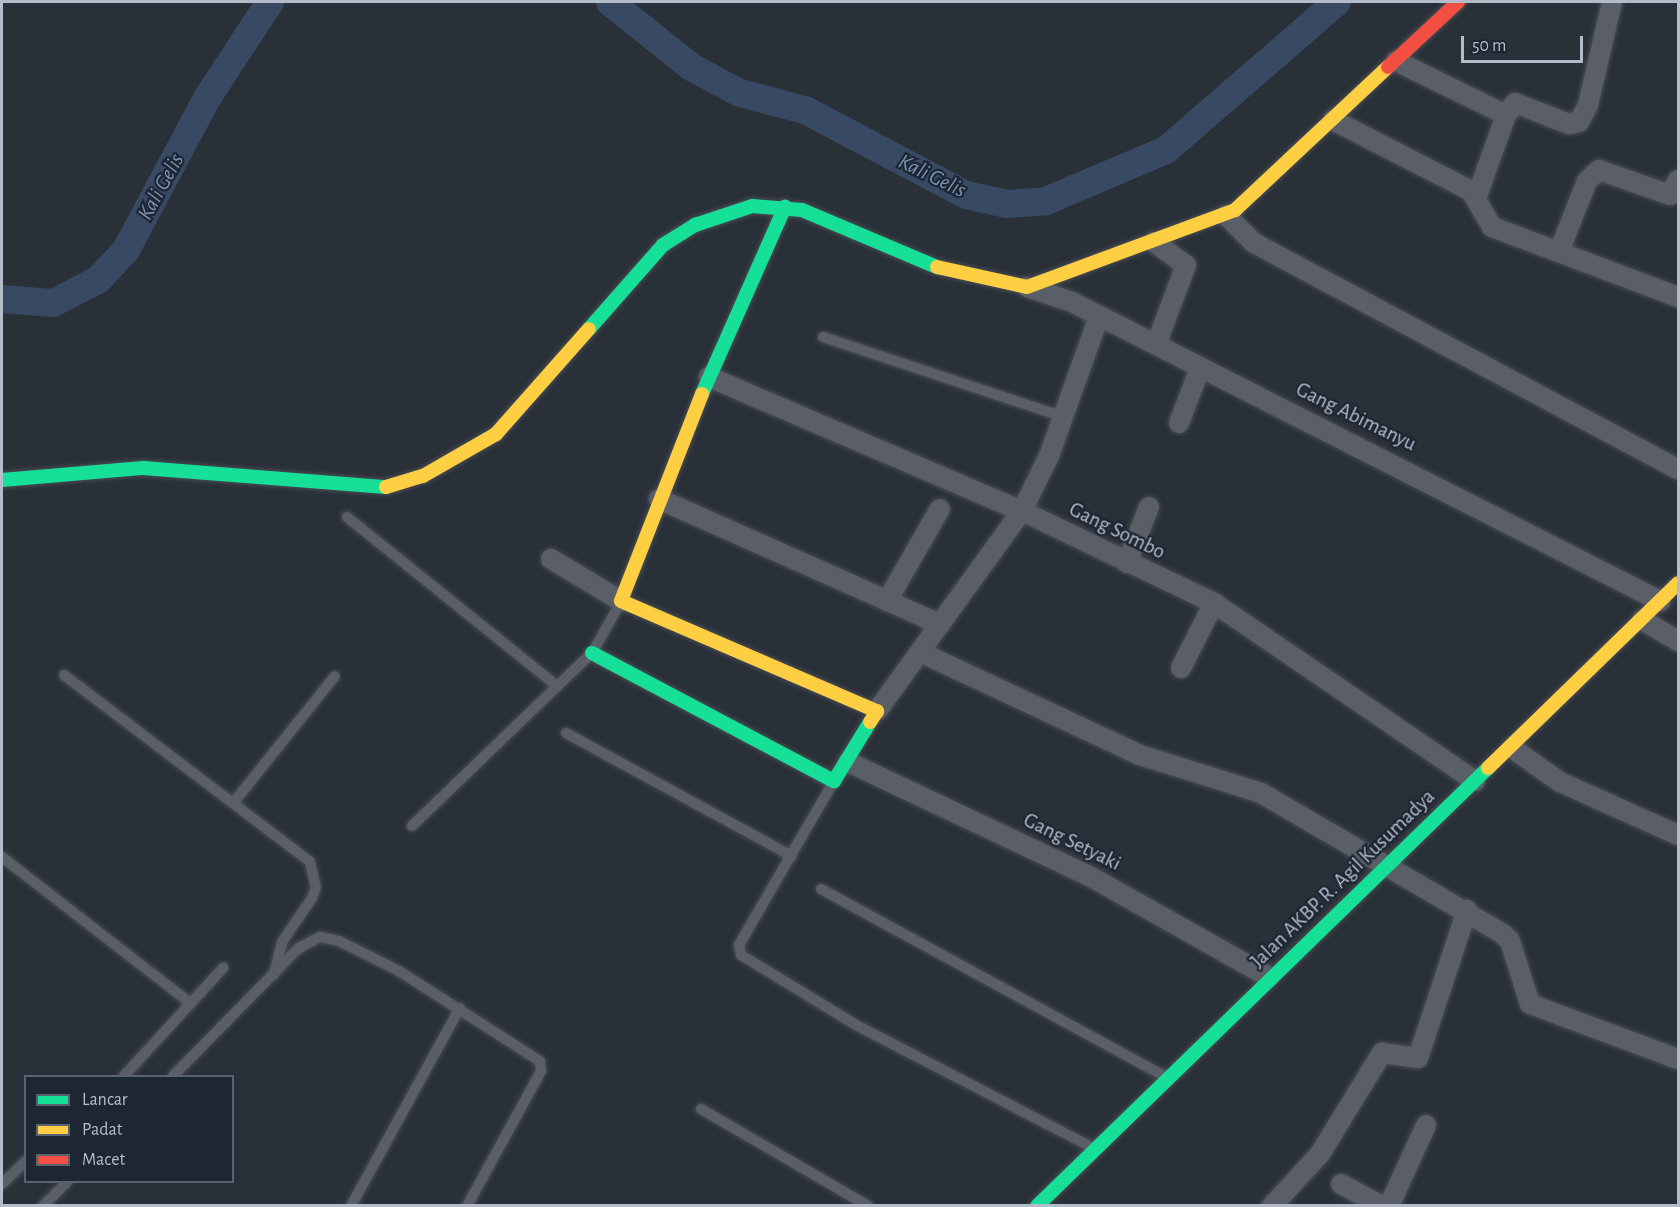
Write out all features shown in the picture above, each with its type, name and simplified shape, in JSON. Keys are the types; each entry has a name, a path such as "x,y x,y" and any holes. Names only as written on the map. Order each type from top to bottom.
{"street":[{"path":"2,480 143,468 347,488 386,487 423,476 496,434 663,245 734,210 785,207 952,274 1027,287 1226,215 1333,120 1458,2"},
{"path":"1478,196 1506,115 1515,103 1569,124 1579,122 1588,105 1612,2"},
{"path":"1396,61 1506,115"},
{"path":"1333,120 1478,196 1492,227 1560,249 1678,297"},
{"path":"1560,249 1587,181 1599,170 1670,195 1678,180"},
{"path":"621,602 659,500 710,377 785,207"},
{"path":"1226,215 1254,243 1678,469"},
{"path":"1154,242 1186,265 1156,345"},
{"name":"Gang Abimanyu","path":"1027,287 1099,316 1660,601"},
{"path":"592,653 834,781 848,762 877,711 1022,511 1063,417 1099,316"},
{"path":"1179,423 1200,368"},
{"name":"Gang Sombo","path":"710,377 1022,511 1214,603 1475,781"},
{"path":"659,500 940,624"},
{"path":"1127,562 1149,507"},
{"path":"887,601 940,508"},
{"path":"551,559 621,602 877,711"},
{"name":"Jalan AKBP. R. Agil Kusumadya","path":"1037,1206 1269,977 1512,747 1678,583"},
{"path":"1181,668 1214,603"},
{"path":"1642,620 1678,640"},
{"path":"920,652 1140,755 1261,793 1467,910 1510,941 1530,1004 1678,1059"},
{"path":"1512,747 1560,782 1678,835"},
{"name":"Gang Setyaki","path":"848,762 1093,878 1269,977"},
{"path":"1272,1206 1320,1154 1382,1053 1418,1058 1467,910"},
{"path":"1389,1206 1426,1125"},
{"path":"1341,1184 1382,1206"}],"lane":[{"path":"823,337 1063,417"},
{"path":"347,517 557,686"},
{"path":"412,826 592,653 621,602"},
{"path":"64,675 296,848 315,878 312,898 282,942 274,975"},
{"path":"234,802 335,676"},
{"path":"566,733 792,856"},
{"path":"834,781 739,945 741,955 856,1025 1095,1149"},
{"path":"2,856 190,1003"},
{"path":"821,889 1167,1077"},
{"path":"175,1075 299,948 328,937 460,1008 541,1065 467,1206"},
{"path":"126,1075 223,968"},
{"path":"351,1206 460,1008"},
{"path":"701,1109 868,1206"},
{"path":"3,1181 24,1163"},
{"path":"43,1206 66,1183"}],"waterway":[{"name":"Kali Gelis","path":"2,299 53,303 98,280 126,250 207,98 270,2"},
{"name":"Kali Gelis","path":"610,2 691,67 740,93 805,110 966,195 1007,204 1046,201 1166,150 1337,2"}],"traffic: fast":[{"path":"589,329 663,245 695,225 752,206 802,210 937,267"},
{"path":"702,394 785,207"},
{"path":"2,480 143,468 386,487"},
{"path":"592,653 834,781 870,722"},
{"path":"1037,1206 1488,768"}],"traffic: slow":[{"path":"937,267 1027,287 1235,210 1388,67"},
{"path":"386,487 423,476 496,434 589,329"},
{"path":"702,394 621,601 877,711 870,722"},
{"path":"1488,768 1678,583"}],"traffic: jam":[{"path":"1388,67 1458,2"}]}
